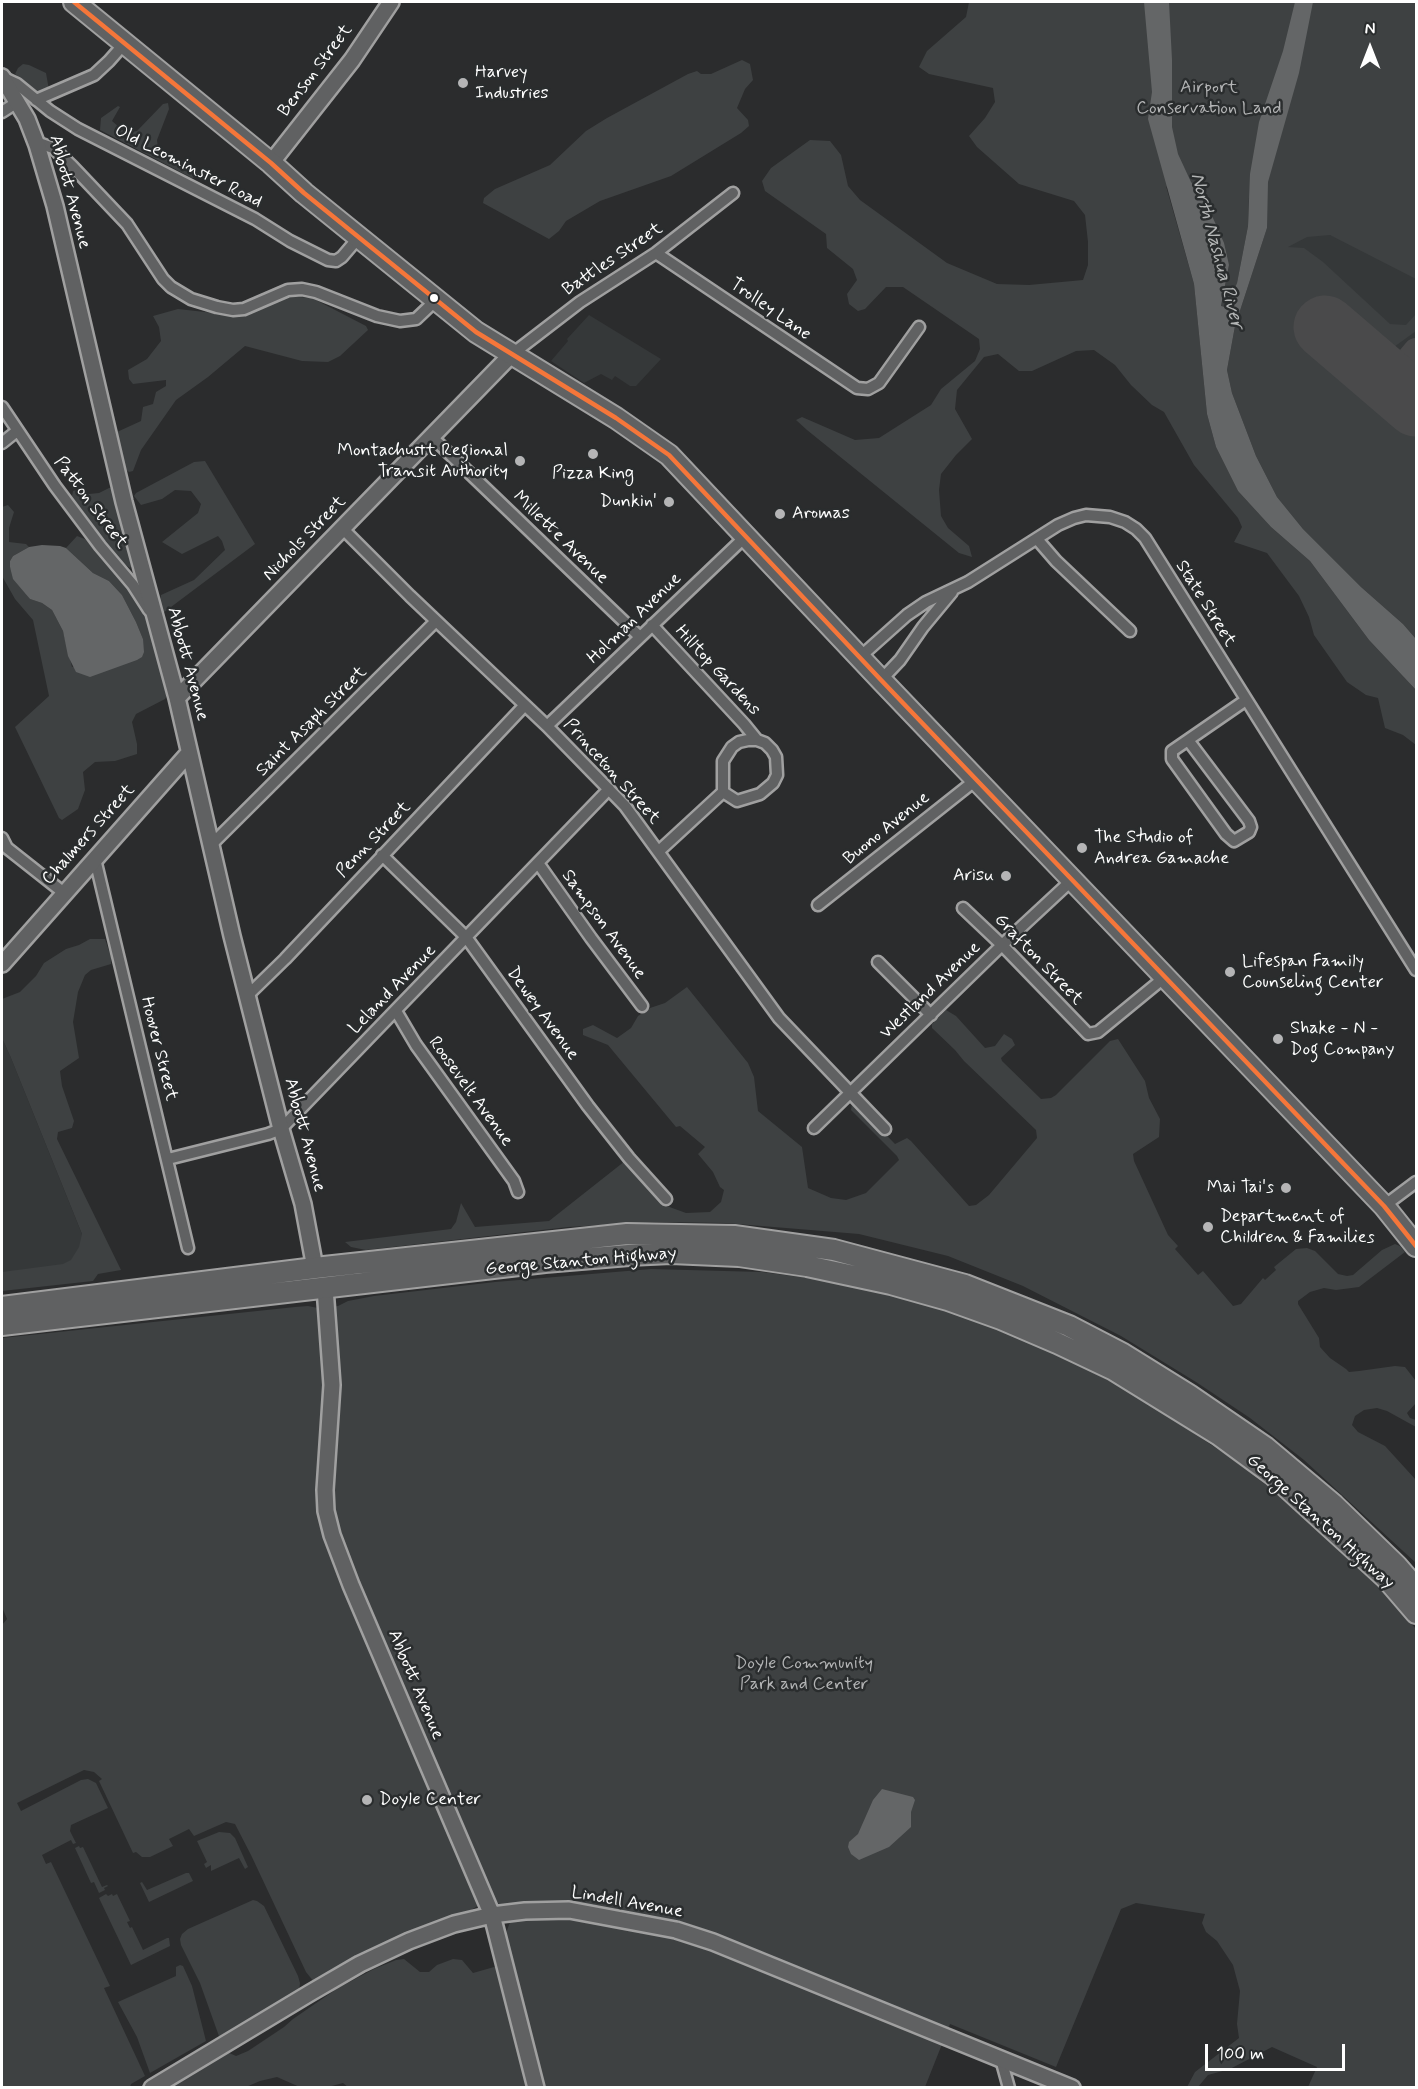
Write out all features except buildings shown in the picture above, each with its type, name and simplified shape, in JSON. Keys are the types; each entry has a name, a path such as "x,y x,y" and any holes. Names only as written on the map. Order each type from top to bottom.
{"highway":[{"path":"74,2 476,332 616,418 669,455 1384,1206 1416,1246"},
{"name":"George Stanton Highway","path":"2,1307 315,1268 602,1236 680,1234 734,1236 834,1250 965,1285 1069,1326 1123,1354 1190,1395 1265,1447 1334,1505 1397,1566 1416,1588"},
{"name":"George Stanton Highway","path":"2,1325 591,1257 671,1253 772,1259 891,1284 937,1297 1010,1323 1114,1370 1219,1435 1272,1474 1386,1578 1416,1613"}],"street":[{"name":"Benson Street","path":"271,163 352,60 391,2"},
{"path":"36,100 94,75 124,44"},
{"name":"Old Leominster Road","path":"2,77 17,84 69,123 107,145 255,219 290,241 328,260 336,261 342,257 359,237"},
{"name":"Abbott Avenue","path":"2,77 27,119 55,206 124,502 177,698 247,996 303,1204 315,1268"},
{"path":"2,112 16,104"},
{"path":"36,142 53,148 72,166 127,224 163,279 171,287 191,299 217,308 233,310 244,309 288,290 302,290 316,292 377,316 400,321 416,319 436,300"},
{"name":"Battles Street","path":"511,355 576,304 656,253 733,193"},
{"name":"Trolley Lane","path":"656,253 822,367 857,388 868,389 879,383 919,327"},
{"name":"Nichols Street","path":"177,698 511,355"},
{"name":"Patton Street","path":"2,407 55,486 133,585 154,618"},
{"path":"2,443 17,431"},
{"name":"Millette Avenue","path":"432,437 640,637"},
{"name":"State Street","path":"860,657 916,608 955,588 1058,525 1086,515 1110,517 1136,529 1145,538 1416,970"},
{"name":"Princeton Street","path":"342,528 547,726 625,806 766,1002 812,1055 885,1129"},
{"name":"Holman Avenue","path":"547,726 746,536"},
{"path":"1037,539 1056,561 1130,631"},
{"path":"881,680 900,660 955,588"},
{"name":"Saint Asaph Street","path":"210,846 436,621"},
{"name":"Hilltop Gardens","path":"652,625 757,740"},
{"path":"1188,740 1249,821 1251,827 1249,832 1234,841 1226,834 1171,755 1173,751 1188,740 1246,700"},
{"name":"Penn Street","path":"247,996 269,976 525,705"},
{"path":"757,740 765,743 776,757 777,775 773,783 760,794 742,800 732,799 723,792 722,770 726,753 739,742 757,740"},
{"name":"Chalmers Street","path":"2,964 189,753"},
{"name":"Buono Avenue","path":"818,905 977,779"},
{"name":"Leland Avenue","path":"168,1159 281,1129 609,789"},
{"path":"659,851 723,792"},
{"path":"2,838 7,848 64,893"},
{"name":"Dewey Avenue","path":"382,855 466,937 588,1106 629,1158 666,1199"},
{"name":"Hoover Street","path":"94,859 188,1248"},
{"name":"Sampson Avenue","path":"538,863 642,1006"},
{"name":"Westland Avenue","path":"814,1128 1072,880"},
{"name":"Grafton Street","path":"963,908 1002,945 1083,1031 1091,1035 1098,1032 1165,977"},
{"path":"878,962 931,1015"},
{"name":"Roosevelt Avenue","path":"396,1011 416,1045 514,1181 518,1192"},
{"path":"1384,1206 1416,1182"},
{"name":"Abbott Avenue","path":"325,1288 333,1385 325,1490 326,1511 332,1535 492,1915 536,2088"},
{"name":"Lindell Avenue","path":"152,2088 360,1964 409,1941 445,1927 492,1915 525,1911 569,1910 676,1930 713,1942 1072,2088"},
{"path":"1001,2059 1009,2088"}],"shaded area":[{"path":"1272,213 1416,267 1416,596 1259,271"},
{"path":"589,315 661,359 636,386 630,386 615,376 612,380 601,374 584,383 551,361"},
{"path":"2,1038 11,1058 98,1274 2,1284"}],"green space":[{"name":"Airport Conservation Land","path":"969,2 1416,2 1416,279 1330,235 1307,237 1288,247 1304,248 1323,262 1390,324 1406,325 1416,314 1416,331 1387,352 1336,310 1310,343 1416,433 1416,639 1303,529 1277,497 1256,456 1232,393 1227,370 1235,326 1267,228 1249,197 1248,226 1237,283 1227,307 1221,306 1229,265 1166,186 1194,284 1207,414 1216,447 1238,491 1271,527 1310,561 1369,640 1416,690 1416,745 1403,735 1385,728 1378,698 1366,695 1347,682 1314,635 1299,596 1267,553 1234,542 1242,527 1238,518 1194,465 1164,412 1152,405 1131,385 1115,365 1094,350 1076,351 1032,371 1019,371 998,354 984,357 957,390 955,409 972,439 941,474 939,490 941,516 948,528 969,546 972,557 959,553 796,420 802,417 855,440 879,438 931,405 941,389 975,361 980,349 979,339 903,287 886,287 865,309 858,311 849,304 847,294 857,280 853,269 827,248 826,234 765,191 762,181 771,168 810,140 830,141 841,155 848,186 860,200 947,263 997,284 1029,285 1083,280 1088,265 1085,215 1074,201 1019,184 977,147 969,136 995,102 993,88 929,74 919,67 927,51 966,17"},
{"path":"742,60 750,64 753,80 745,89 737,108 748,120 749,126 671,176 600,201 566,221 549,239 483,203 484,198 495,189 550,165 586,131 607,118 688,74 697,71 701,74 711,74"},
{"path":"23,64 46,73 49,90 47,92 37,93 15,74"},
{"path":"168,103 169,109 157,140 158,148 195,177 192,178 100,130 101,118 118,106 120,107 112,121 126,133 137,131 163,104"},
{"path":"284,296 312,298 366,326 368,330 340,356 328,362 302,361 245,346 176,400 141,450 133,471 129,472 125,469 117,432 141,421 143,407 153,404 156,392 166,386 166,380 133,384 129,379 128,370 147,359 161,341 159,327 153,316 178,309 241,316 270,300"},
{"path":"205,461 255,544 163,613 159,605 161,595 194,580 225,550 218,536 182,554 162,542 198,513 201,504 191,491 175,490 162,499 141,505 134,496 194,462"},
{"path":"115,488 133,563 130,568 117,559 72,496 73,491 79,489 89,494 99,493"},
{"path":"8,505 14,512 9,528 9,542 26,544 29,547 13,556 10,567 30,599 52,610 63,631 72,667 143,639 122,595 109,581 93,573 66,548 77,536 85,539 124,584 144,612 170,689 165,699 136,714 132,722 137,754 115,761 95,762 83,772 85,790 78,809 62,820 15,727 49,696 33,620 15,599 2,576 2,507"},
{"path":"90,939 105,939 111,964 91,970 85,975 78,992 73,1022 79,1058 60,1071 62,1086 74,1121 72,1128 58,1132 57,1139 121,1270 98,1274 93,1281 2,1291 2,1272 63,1264 71,1260 79,1247 82,1234 2,1038 2,999 20,992 36,976 44,963 66,949"},
{"path":"687,987 748,1063 754,1077 758,1111 802,1147 808,1188 831,1198 846,1200 866,1193 899,1160 851,1110 852,1104 858,1106 895,1144 907,1138 911,1141 969,1206 976,1205 989,1195 1037,1138 1036,1130 932,1028 932,1024 946,1010 956,1016 985,1048 995,1046 1004,1034 1012,1039 1015,1045 1001,1058 1002,1061 1041,1099 1056,1095 1110,1041 1118,1039 1145,1081 1149,1098 1160,1119 1159,1137 1133,1154 1134,1161 1168,1235 1178,1246 1175,1249 1198,1275 1203,1271 1233,1306 1241,1304 1263,1278 1265,1280 1276,1270 1274,1267 1296,1249 1307,1248 1315,1251 1338,1274 1347,1276 1353,1275 1382,1250 1395,1244 1400,1246 1405,1252 1359,1287 1336,1290 1324,1288 1310,1292 1298,1301 1298,1304 1319,1338 1320,1347 1330,1358 1349,1372 1395,1366 1405,1367 1416,1381 1416,1403 1407,1413 1410,1418 1416,1420 1416,1427 1377,1408 1364,1410 1355,1416 1352,1425 1358,1432 1385,1446 1416,1480 1416,1563 1304,1460 1250,1418 1196,1382 1121,1336 1023,1286 948,1256 859,1234 725,1223 655,1222 568,1227 366,1250 351,1247 345,1242 451,1229 456,1222 461,1203 475,1227 549,1221 625,1161 664,1205 686,1213 710,1212 721,1202 724,1190 698,1154 705,1147 680,1126 676,1127 608,1045 583,1035 583,1029 593,1025 617,1038 631,1028 638,1016 650,1008 665,1003"},
{"name":"Doyle Community Park and Center","path":"651,1269 762,1272 865,1287 924,1303 1024,1339 1136,1395 1228,1456 1308,1517 1382,1591 1416,1629 1416,2087 1308,2087 1317,2067 1272,2047 1230,2069 1208,2075 1198,2087 1187,2087 1195,2072 1239,2038 1237,2024 1240,1991 1233,1965 1217,1941 1206,1932 1202,1923 1205,1914 1136,1903 1121,1909 1056,2067 950,2024 925,2087 545,2087 505,1936 510,1922 496,1901 479,1905 468,1912 409,1935 314,1982 306,1972 235,1824 226,1822 194,1836 189,1829 169,1839 173,1846 150,1857 142,1857 136,1852 133,1853 99,1781 102,1779 94,1772 84,1770 17,1803 21,1811 81,1780 88,1779 96,1783 108,1808 71,1825 70,1831 76,1843 73,1844 71,1840 42,1855 46,1864 51,1862 110,1986 104,1988 145,2076 131,2084 130,2087 2,2087 2,1625 7,1619 2,1607 2,1338 295,1307 338,1306 348,1301 374,1296 495,1282"},
{"path":"219,1832 230,1833 235,1838 248,1867 245,1869 239,1858 211,1871 211,1865 206,1868 204,1864 207,1862 197,1841"},
{"path":"83,1847 102,1887 108,1886 104,1888 105,1890 99,1893 94,1882 91,1883 75,1848"},
{"path":"189,1873 193,1881 149,1902 140,1883 142,1882 147,1890"},
{"path":"106,1894 113,1896 117,1894 130,1921 127,1922 130,1928 132,1927 143,1950 167,1938 169,1938 170,1946 131,1965 99,1898"},
{"path":"253,1900 264,1906 298,1976 299,1992 220,2039 200,1983 180,1939 188,1929"},
{"path":"404,1959 420,1972 429,1972 437,1965 453,1959 462,1960 473,1973 501,1965 532,2087 349,2088 343,2083 328,2087 302,2088 277,2077 246,2087 165,2088 227,2052 236,2056 248,2051 338,1988 374,1969"},
{"path":"183,1966 192,1986 206,2041 150,2073 137,2037 118,2002 176,1976 176,1967"}],"water":[{"name":"North Nashua River","path":"1144,2 1169,2 1172,127 1178,154 1191,182 1205,200 1224,243 1229,265 1221,306 1226,307 1237,283 1248,226 1250,174 1259,122 1283,51 1295,2 1313,2 1299,73 1268,182 1267,228 1235,326 1227,370 1232,393 1256,456 1277,497 1303,529 1416,639 1416,690 1369,640 1310,561 1271,527 1238,491 1216,447 1207,414 1194,284 1148,119 1152,92"},
{"path":"42,545 66,548 93,573 109,581 122,595 143,639 142,657 90,677 76,672 68,656 63,631 52,610 30,599 13,579 10,561 13,556 29,547"},
{"path":"882,1789 913,1797 915,1800 911,1812 911,1827 889,1847 859,1860 851,1854 848,1847 849,1842 858,1834 873,1800"}],"taxiway":[{"path":"1390,382 1416,351"}],"runway":[{"path":"1325,327 1416,405"}],"transit line":[{"path":"74,2 476,332 616,418 669,455 1384,1206 1416,1246"}],"place":[{"name":"Harvey Industries","path":"463,83"},
{"name":"Pizza King","path":"593,454"},
{"name":"Montachustt Regional Transit Authority","path":"520,461"},
{"name":"Dunkin'","path":"669,502"},
{"name":"Aromas","path":"780,514"},
{"name":"The Studio of Andrea Gamache","path":"1082,848"},
{"name":"Arisu","path":"1006,876"},
{"name":"Lifespan Family Counseling Center","path":"1230,972"},
{"name":"Shake - N - Dog Company","path":"1278,1039"},
{"name":"Mai Tai's","path":"1286,1188"},
{"name":"Department of Children & Families","path":"1208,1227"},
{"name":"Doyle Center","path":"367,1800"}]}
